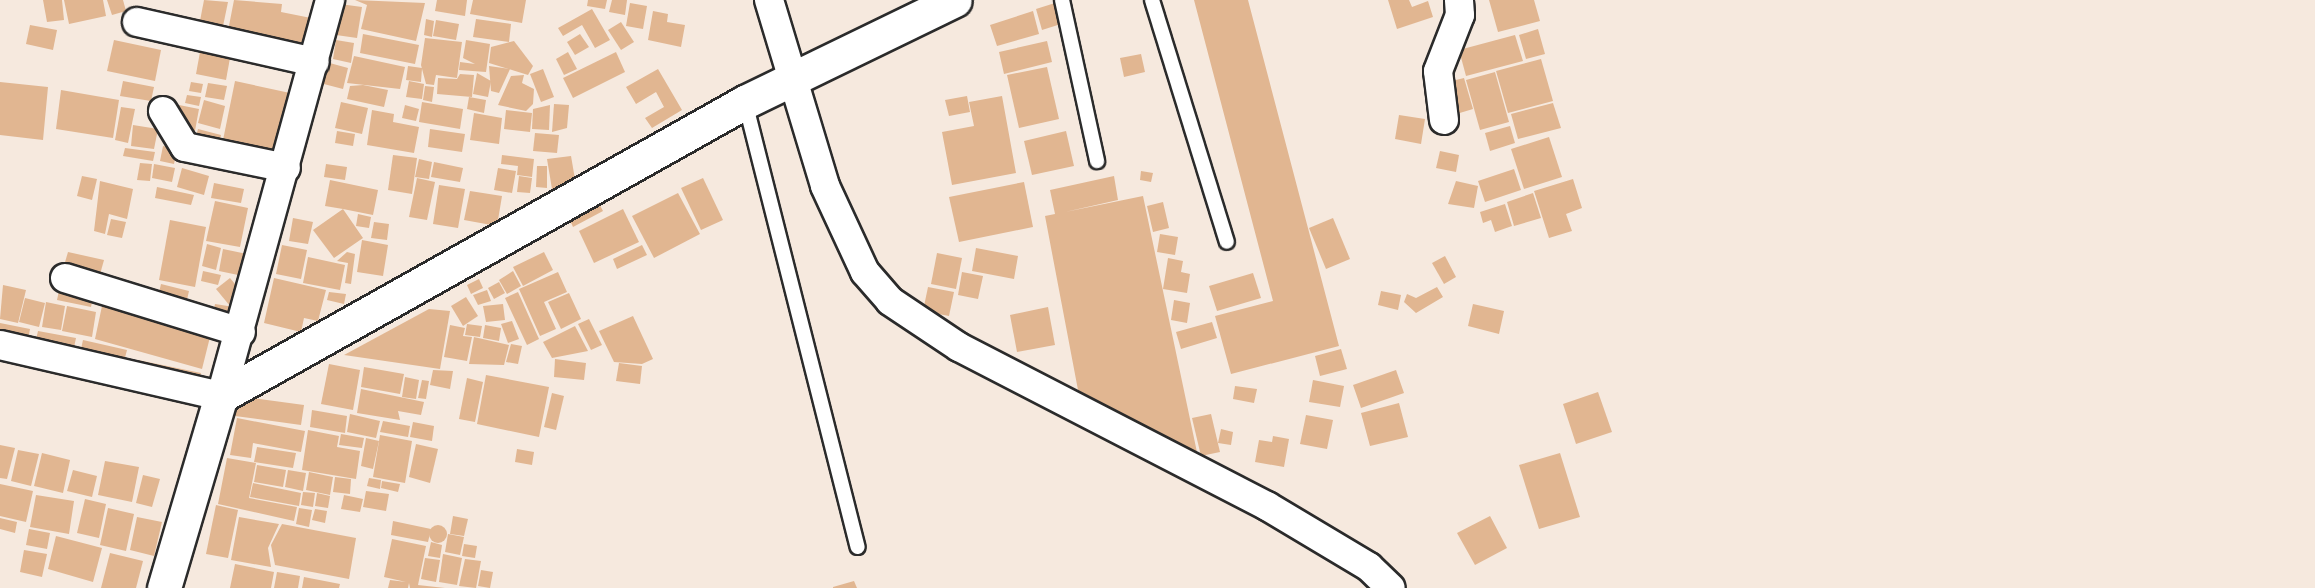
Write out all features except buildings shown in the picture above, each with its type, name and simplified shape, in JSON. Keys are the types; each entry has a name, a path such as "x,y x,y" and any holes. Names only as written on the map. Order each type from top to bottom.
{"main road":[{"path":"164,588 221,396 745,102 955,0"}],"street":[{"path":"0,345 221,396 241,332 330,0"},
{"path":"769,0 789,80 850,244 890,301 959,347 1277,512 1369,567 1391,588"},
{"path":"1444,120 1438,71 1460,15 1459,0"},
{"path":"136,22 315,62"},
{"path":"164,111 185,147 286,168"},
{"path":"65,278 241,332"}],"lane":[{"path":"1062,0 1097,161"},
{"path":"1152,0 1227,242"},
{"path":"745,102 858,547"}]}
